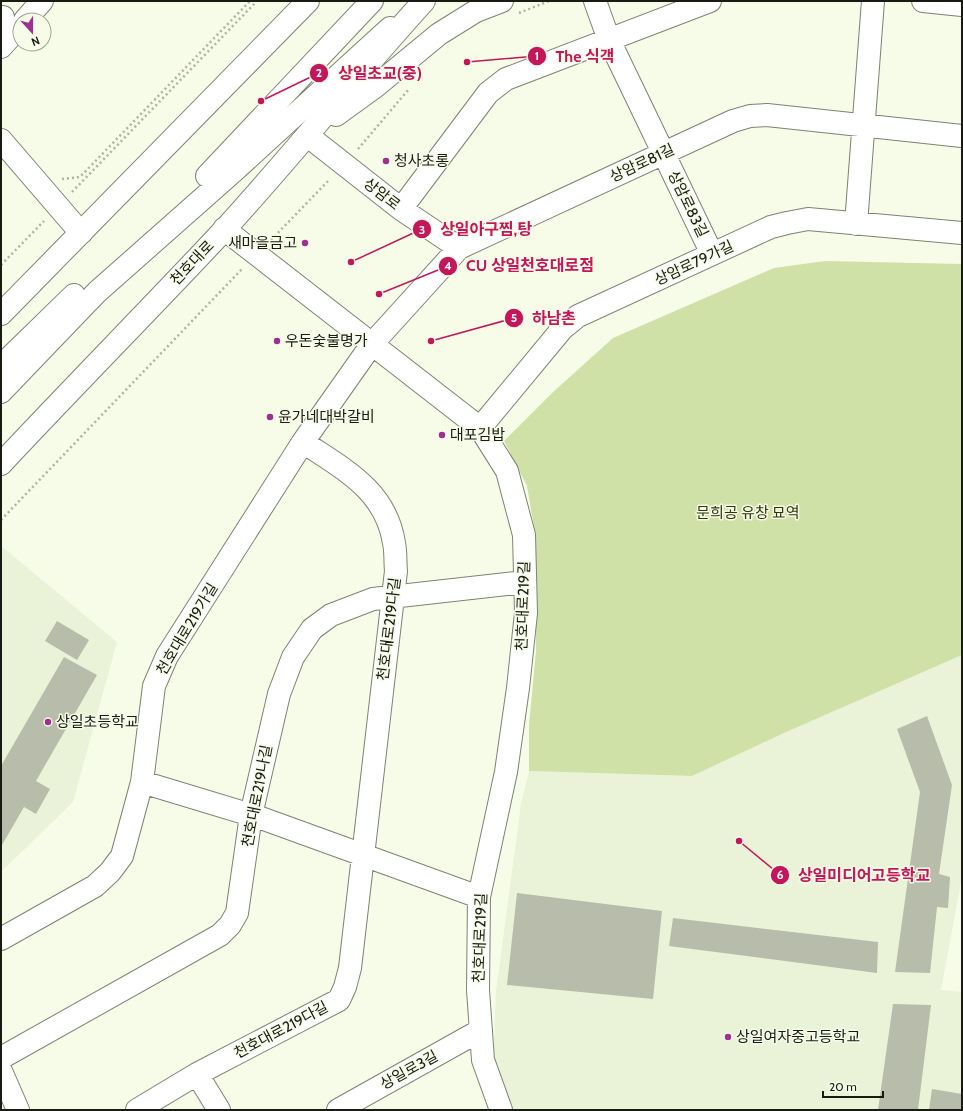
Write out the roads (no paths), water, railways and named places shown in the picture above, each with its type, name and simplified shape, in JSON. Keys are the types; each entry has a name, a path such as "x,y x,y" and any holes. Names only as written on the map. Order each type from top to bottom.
{"street":[{"path":"32,12 42,1"},
{"path":"1,314 308,1"},
{"path":"1,366 62,306 215,170 372,1"},
{"path":"1,392 96,292 236,169 419,1"},
{"name":"천호대로","path":"1,464 224,229 308,136 385,44 424,1"},
{"path":"308,136 376,86 439,34 476,11 502,1"},
{"name":"상암로83길","path":"595,1 609,40 712,254"},
{"path":"401,209 488,94 506,80 710,1"},
{"path":"856,224 873,1"},
{"path":"923,1 962,4"},
{"path":"1,47 8,22"},
{"name":"상암로81길","path":"372,344 459,248 733,121 750,116 767,115 962,136"},
{"name":"상암로","path":"308,136 401,209 459,248"},
{"path":"1,140 81,233"},
{"name":"상암로79가길","path":"480,428 562,329 578,316 771,227 808,219 962,233"},
{"name":"천호대로219길","path":"224,229 480,428 507,471 524,535 526,613 516,704 506,772 479,897 478,990 483,1060 501,1110"},
{"name":"천호대로219가길","path":"1,939 95,886 110,872 122,856 142,782 154,686 161,668 303,442 372,344"},
{"name":"천호대로219다길","path":"137,1110 197,1074 339,1000 345,987 350,968 396,571 394,542 376,496 360,481 303,442"},
{"name":"천호대로219나길","path":"1,1058 220,935 230,925 238,912 251,815 279,694 293,657 312,629 332,615 373,599 525,582"},
{"path":"142,782 251,815 479,897"},
{"name":"상일로3길","path":"338,1110 481,1030"},
{"path":"1,1071 18,1110"},
{"path":"197,1074 219,1110"}],"place":[{"name":"The 식객","path":"467,62"},
{"name":"상일초교(중)","path":"261,101"},
{"name":"청사초롱","path":"386,161"},
{"name":"새마을금고","path":"305,243"},
{"name":"상일아구찜,탕","path":"351,262"},
{"name":"CU 상일천호대로점","path":"379,294"},
{"name":"우돈숯불명가","path":"277,341"},
{"name":"하남촌","path":"431,341"},
{"name":"윤가네대박갈비","path":"270,417"},
{"name":"대포김밥","path":"442,435"},
{"name":"상일초등학교","path":"48,722"},
{"name":"상일미디어고등학교","path":"739,841"},
{"name":"상일여자중고등학교","path":"728,1037"}],"park label":[{"name":"문희공 유창 묘역","path":"748,513"}]}
